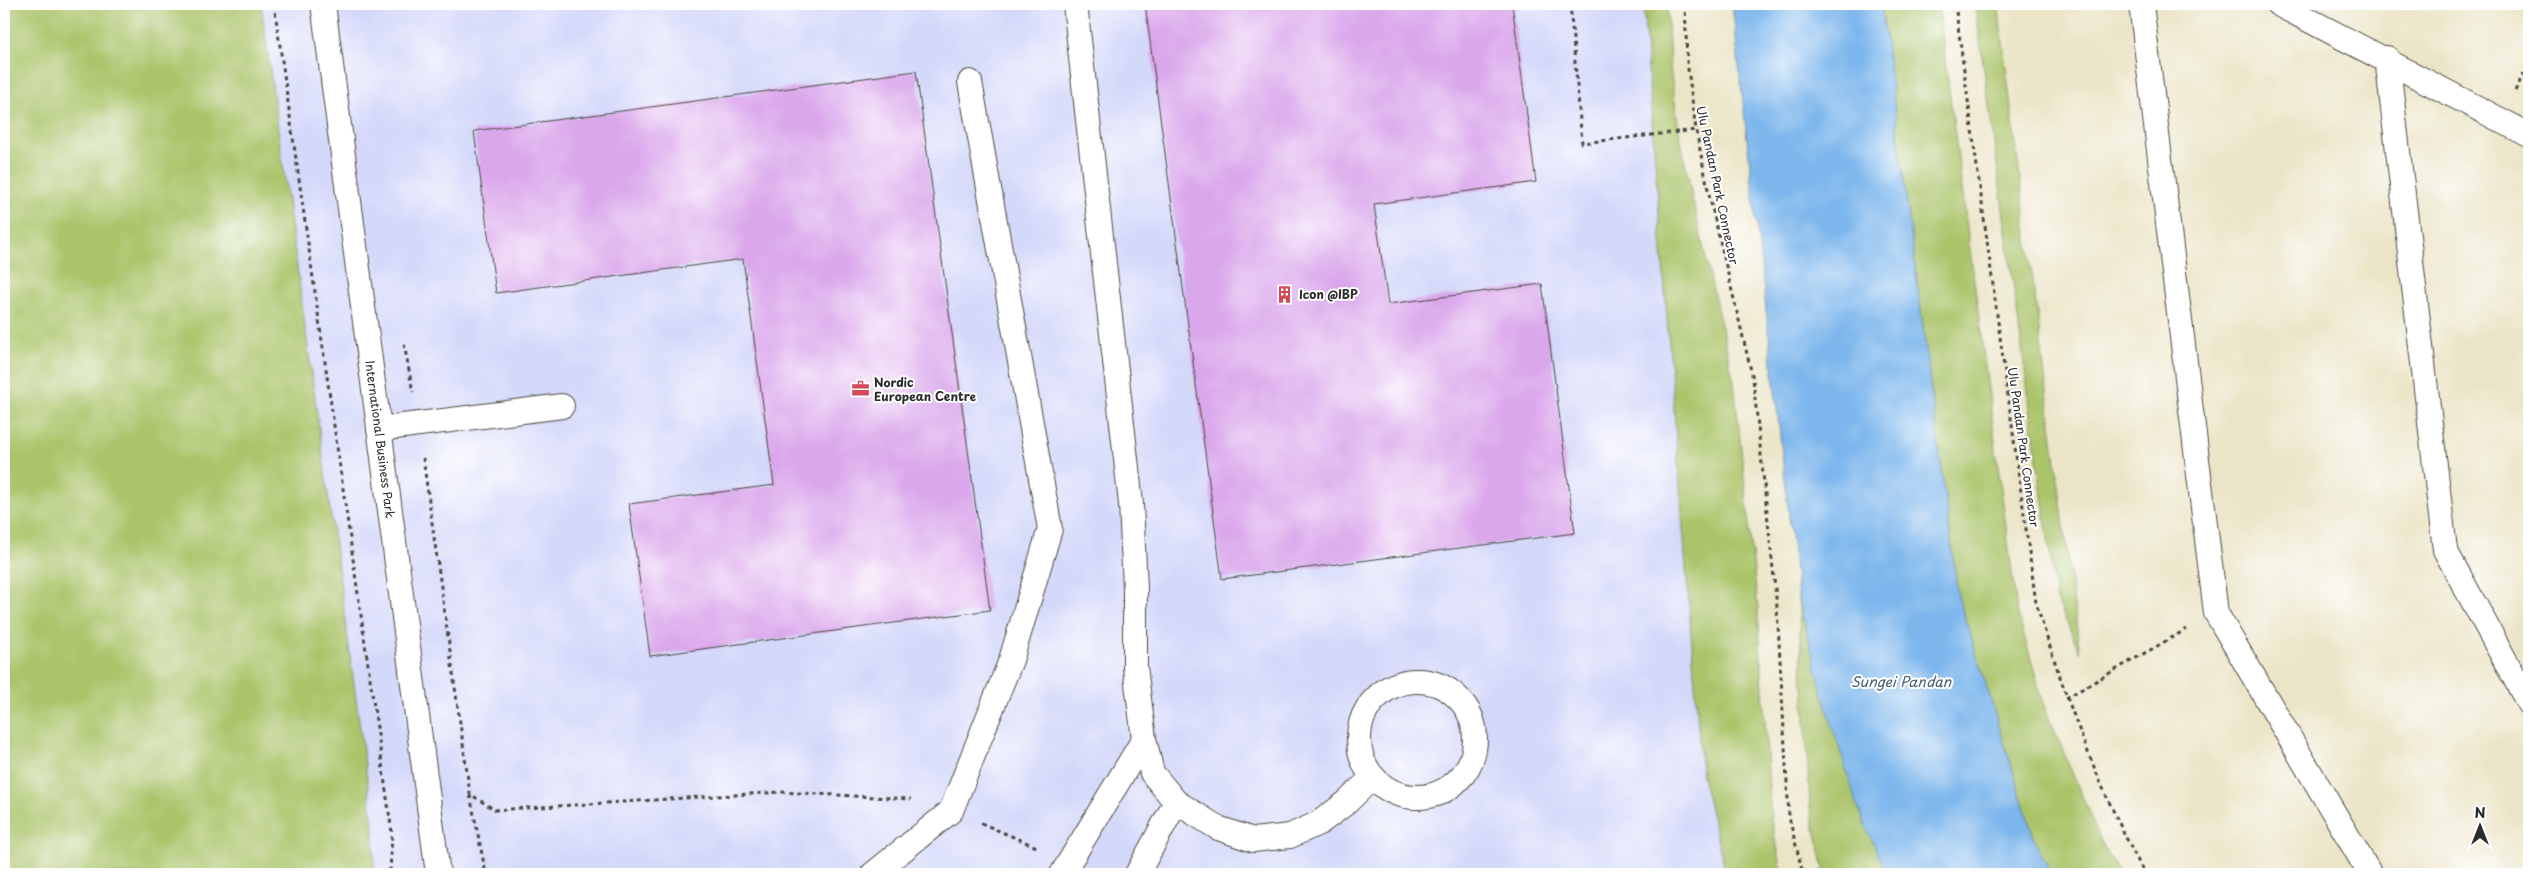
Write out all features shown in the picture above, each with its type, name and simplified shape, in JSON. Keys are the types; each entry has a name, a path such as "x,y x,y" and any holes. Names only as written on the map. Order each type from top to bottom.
{"lane":[{"name":"International Business Park","path":"322,4 438,874"},
{"path":"1075,4 1131,504 1135,588 1135,667 1144,739 1152,774 1176,802 1218,828 1253,840 1290,836 1319,823 1346,803 1373,778"},
{"path":"2141,4 2216,613 2370,874"},
{"path":"2278,4 2387,58 2529,135"},
{"path":"2387,58 2445,550 2529,704"},
{"path":"873,874 951,811 1011,660 1050,529 970,82"},
{"path":"379,429 562,406"},
{"path":"1422,680 1444,686 1462,700 1474,720 1477,743 1471,765 1457,783 1436,795 1413,798 1391,792 1373,778 1362,757 1358,735 1365,712 1378,694 1399,683 1422,680"},
{"path":"1065,867 1144,739"},
{"path":"1137,874 1176,802"}],"path":[{"path":"274,4 392,833 390,874"},
{"path":"1570,4 1582,144 1696,130"},
{"name":"Ulu Pandan Park Connector","path":"1684,4 1687,61 1696,130 1710,199 1753,379 1777,607 1789,817 1802,874"},
{"name":"Ulu Pandan Park Connector","path":"1955,4 2036,603 2066,698 2122,832 2145,874"},
{"path":"403,336 418,424 470,794 486,874"},
{"path":"2066,698 2216,613"},
{"path":"470,794 495,810 780,792 906,798 951,811 1065,867"}],"shaded area":[{"path":"4,4 1643,4 1702,777 1726,874 4,874"}],"green space":[{"path":"4,4 261,4 374,830 374,874 4,874"},
{"path":"1643,4 1667,4 1670,67 1679,131 1693,202 1734,382 1758,609 1771,820 1783,874 1726,874 1702,777"},
{"path":"1881,4 1938,4 2017,611 2045,708 2101,841 2119,874 2051,874 2035,841 1958,596"},
{"path":"1975,4 1998,4 2080,653 2056,598"},
{"path":"1798,598 1837,738 1860,807 1887,874 1825,874 1810,807"}],"water":[{"name":"Sungei Pandan","path":"1732,4 1881,4 1958,596 2035,841 2051,874 1887,874 1861,816 1825,703 1798,598"}],"building":[{"name":"Icon @IBP","path":"1145,4 1512,4 1536,182 1374,204 1388,304 1542,284 1575,533 1222,579"},
{"name":"Nordic European Centre","path":"916,71 990,610 650,656 629,504 774,485 743,259 496,293 474,131"}],"place":[{"name":"Icon @IBP","path":"1285,294"},
{"name":"Nordic European Centre","path":"860,389"}]}
